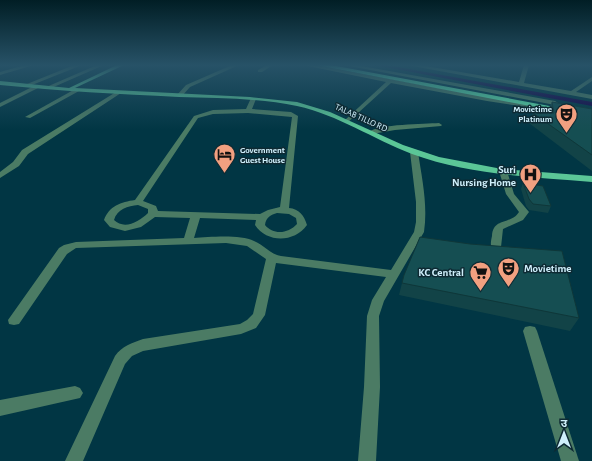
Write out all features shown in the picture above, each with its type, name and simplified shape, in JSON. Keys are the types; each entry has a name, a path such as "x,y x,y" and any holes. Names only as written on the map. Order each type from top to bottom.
{"highway":[{"path":"440,87 592,112"},
{"path":"444,87 592,116"}],"main road":[{"name":"TALAB TILLO RD","path":"31,87 68,90 253,99 298,104 347,120 414,152 457,164 503,171 592,179"},
{"path":"68,90 76,87"}],"street":[{"path":"0,105 36,87"},
{"path":"47,88 51,87"},
{"path":"180,95 188,87"},
{"path":"347,120 384,87"},
{"path":"420,87 521,105 549,108"},
{"path":"463,87 534,99 574,108"},
{"path":"535,87 592,97"},
{"path":"572,93 581,87"},
{"path":"28,117 77,90"},
{"path":"0,176 16,164 25,152 118,92"},
{"path":"248,112 253,99"},
{"path":"138,202 196,117 213,112 291,114 295,116 284,210"},
{"path":"372,132 402,127 439,125"},
{"path":"367,461 372,387 373,316 378,300 418,232 421,220 421,207 414,152"},
{"path":"496,247 497,230 499,227 520,218 524,212 510,194 503,171"},
{"path":"138,202 149,205 153,208 153,214 149,219 137,226 122,227 112,224 109,220 113,212 124,205 138,202"},
{"path":"153,214 262,217 271,211 284,210 296,213 302,221 299,230 294,233 279,236 266,232 260,225 262,217"},
{"path":"188,240 196,215"},
{"path":"14,320 63,251 68,247 87,244 188,240 239,240 255,246 272,258 288,262 393,274"},
{"path":"74,461 124,354 143,345 241,329 250,326 256,321 259,315 272,258"},
{"path":"530,331 570,461"},
{"path":"0,408 75,393"}],"building":[{"path":"552,102 592,109 592,155 533,113 554,113"},
{"path":"523,183 543,186 551,206 533,204 529,199"},
{"name":"KC Central","path":"420,237 470,244 562,251 579,318 402,283"}],"waterway":[{"path":"495,87 592,104"}],"place":[{"name":"Movietime Platinum","path":"567,134"},
{"name":"Government Guest House","path":"224,174"},
{"name":"Suri Nursing Home","path":"531,194"},
{"name":"Movietime","path":"508,288"},
{"name":"KC Central","path":"480,292"}]}
